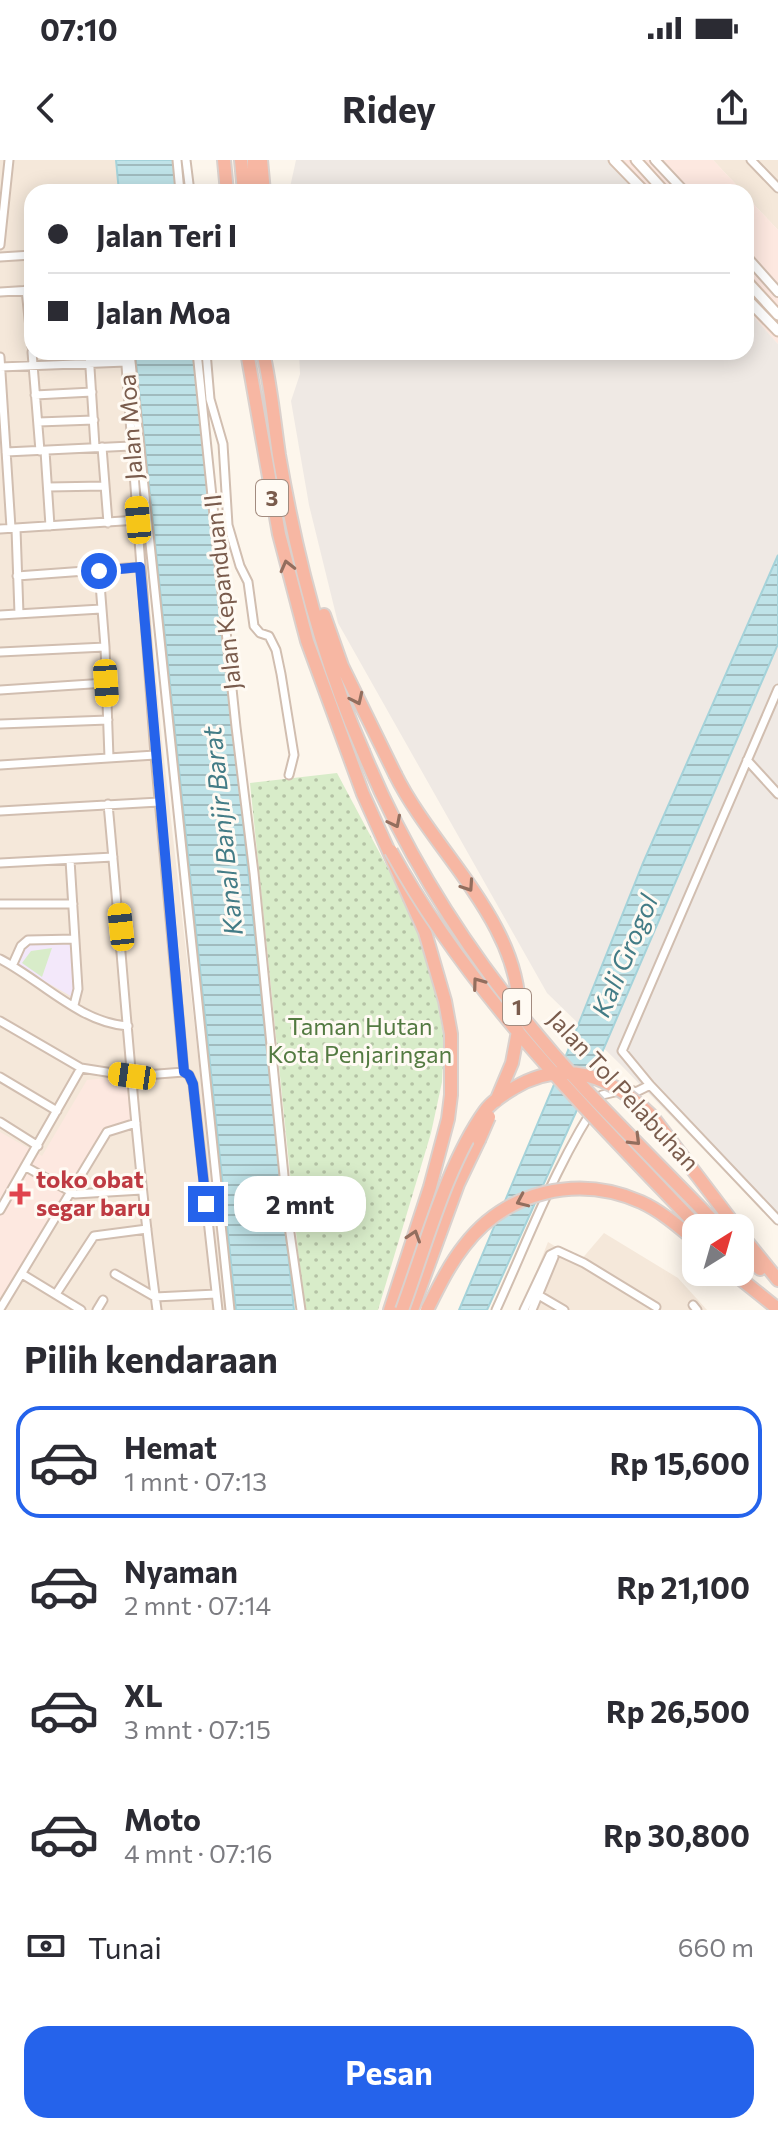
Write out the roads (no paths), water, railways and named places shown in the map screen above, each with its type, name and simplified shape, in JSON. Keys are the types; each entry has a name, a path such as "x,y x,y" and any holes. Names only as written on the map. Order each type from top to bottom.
{"highway":[{"path":"224,160 226,184"},
{"path":"241,160 243,184"},
{"path":"253,184 254,160"},
{"path":"261,160 263,184"},
{"name":"3","path":"248,360 264,459 290,580 320,681 363,794 391,851 482,990 563,1086 686,1214"},
{"name":"3","path":"265,360 280,456 300,548"},
{"path":"267,370 271,360"},
{"path":"300,548 342,666 395,774 409,801 491,919 516,976 520,1009 512,1063 458,1184 412,1310"},
{"name":"Jalan Tol Pelabuhan","path":"300,548 322,637 363,751 388,808 426,879 495,981 584,1088 706,1214"},
{"path":"390,1310 442,1146 451,1095 451,1034 445,1001 425,932 395,870 391,851"},
{"path":"402,1310 450,1179 484,1112 509,1091 543,1075 590,1075 637,1101 652,1116 726,1214"},
{"path":"427,1310 455,1258 483,1226 519,1201 551,1190 588,1189 622,1195 659,1212 682,1230"},
{"path":"754,1250 778,1280"},
{"path":"754,1262 778,1286"},
{"path":"754,1285 778,1309"},
{"path":"749,1286 778,1309"}],"main road":[{"path":"614,160 637,184"},
{"path":"636,160 658,184"},
{"path":"754,289 778,315"},
{"path":"754,306 778,331"}],"street":[{"path":"177,160 179,184"},
{"path":"186,160 189,184"},
{"path":"655,160 678,184"},
{"path":"751,160 778,188"},
{"path":"0,245 6,162"},
{"path":"0,257 24,256"},
{"path":"754,265 778,292"},
{"path":"0,292 24,290"},
{"path":"0,357 4,472 13,529 19,614"},
{"path":"33,360 50,526"},
{"path":"128,360 230,1310"},
{"name":"Jalan Kepanduan II","path":"198,360 289,1226 301,1310"},
{"name":"Jalan Kepanduan II","path":"207,360 210,399 223,444 228,525 248,582 254,626 260,633 269,636 276,650 281,674 294,755 289,775"},
{"path":"89,361 108,523"},
{"path":"0,367 89,361 126,362"},
{"name":"Jalan Moa","path":"126,362 155,755 184,1072 193,1084 218,1310"},
{"path":"35,395 92,392"},
{"path":"38,422 94,420"},
{"path":"4,446 43,451 131,446"},
{"path":"48,487 105,486"},
{"path":"0,529 138,520"},
{"path":"17,576 140,567"},
{"path":"99,571 109,758"},
{"path":"0,615 101,609"},
{"path":"0,652 105,647"},
{"path":"0,690 106,683"},
{"path":"778,689 622,1051 640,1088 778,1220"},
{"path":"0,724 108,720"},
{"path":"0,765 155,755"},
{"path":"747,760 778,794"},
{"path":"0,811 159,802"},
{"path":"108,804 142,1190 157,1310"},
{"path":"0,863 113,857"},
{"path":"70,860 78,989 74,1005"},
{"path":"0,904 73,904"},
{"path":"12,966 21,946 28,940 75,939"},
{"path":"0,959 98,1019 128,1026"},
{"path":"0,1021 81,1068 132,1076 184,1072"},
{"path":"0,1210 81,1068"},
{"path":"0,1077 57,1111"},
{"path":"496,1310 583,1123 602,1095 640,1088"},
{"path":"0,1122 38,1146"},
{"path":"0,1309 107,1132 136,1123"},
{"path":"26,1167 70,1193 142,1190"},
{"path":"56,1294 94,1236 147,1229"},
{"path":"524,1310 553,1255 564,1252 656,1307"},
{"path":"22,1274 56,1294 66,1306 81,1310"},
{"path":"115,1274 155,1297 216,1294"},
{"path":"532,1310 535,1293"},
{"path":"535,1293 564,1310"},
{"path":"97,1310 103,1300"}],"water":[{"path":"116,160 173,160 176,184 118,184"},
{"name":"Kanal Banjir Barat","path":"136,360 195,360 294,1310 236,1310"},
{"name":"Kali Grogol","path":"778,555 778,644 585,1092 487,1310 459,1310 643,863"}],"place":[{"name":"toko obat segar baru","path":"20,1194"}],"park label":[{"name":"Taman Hutan Kota Penjaringan","path":"360,1041"}]}
